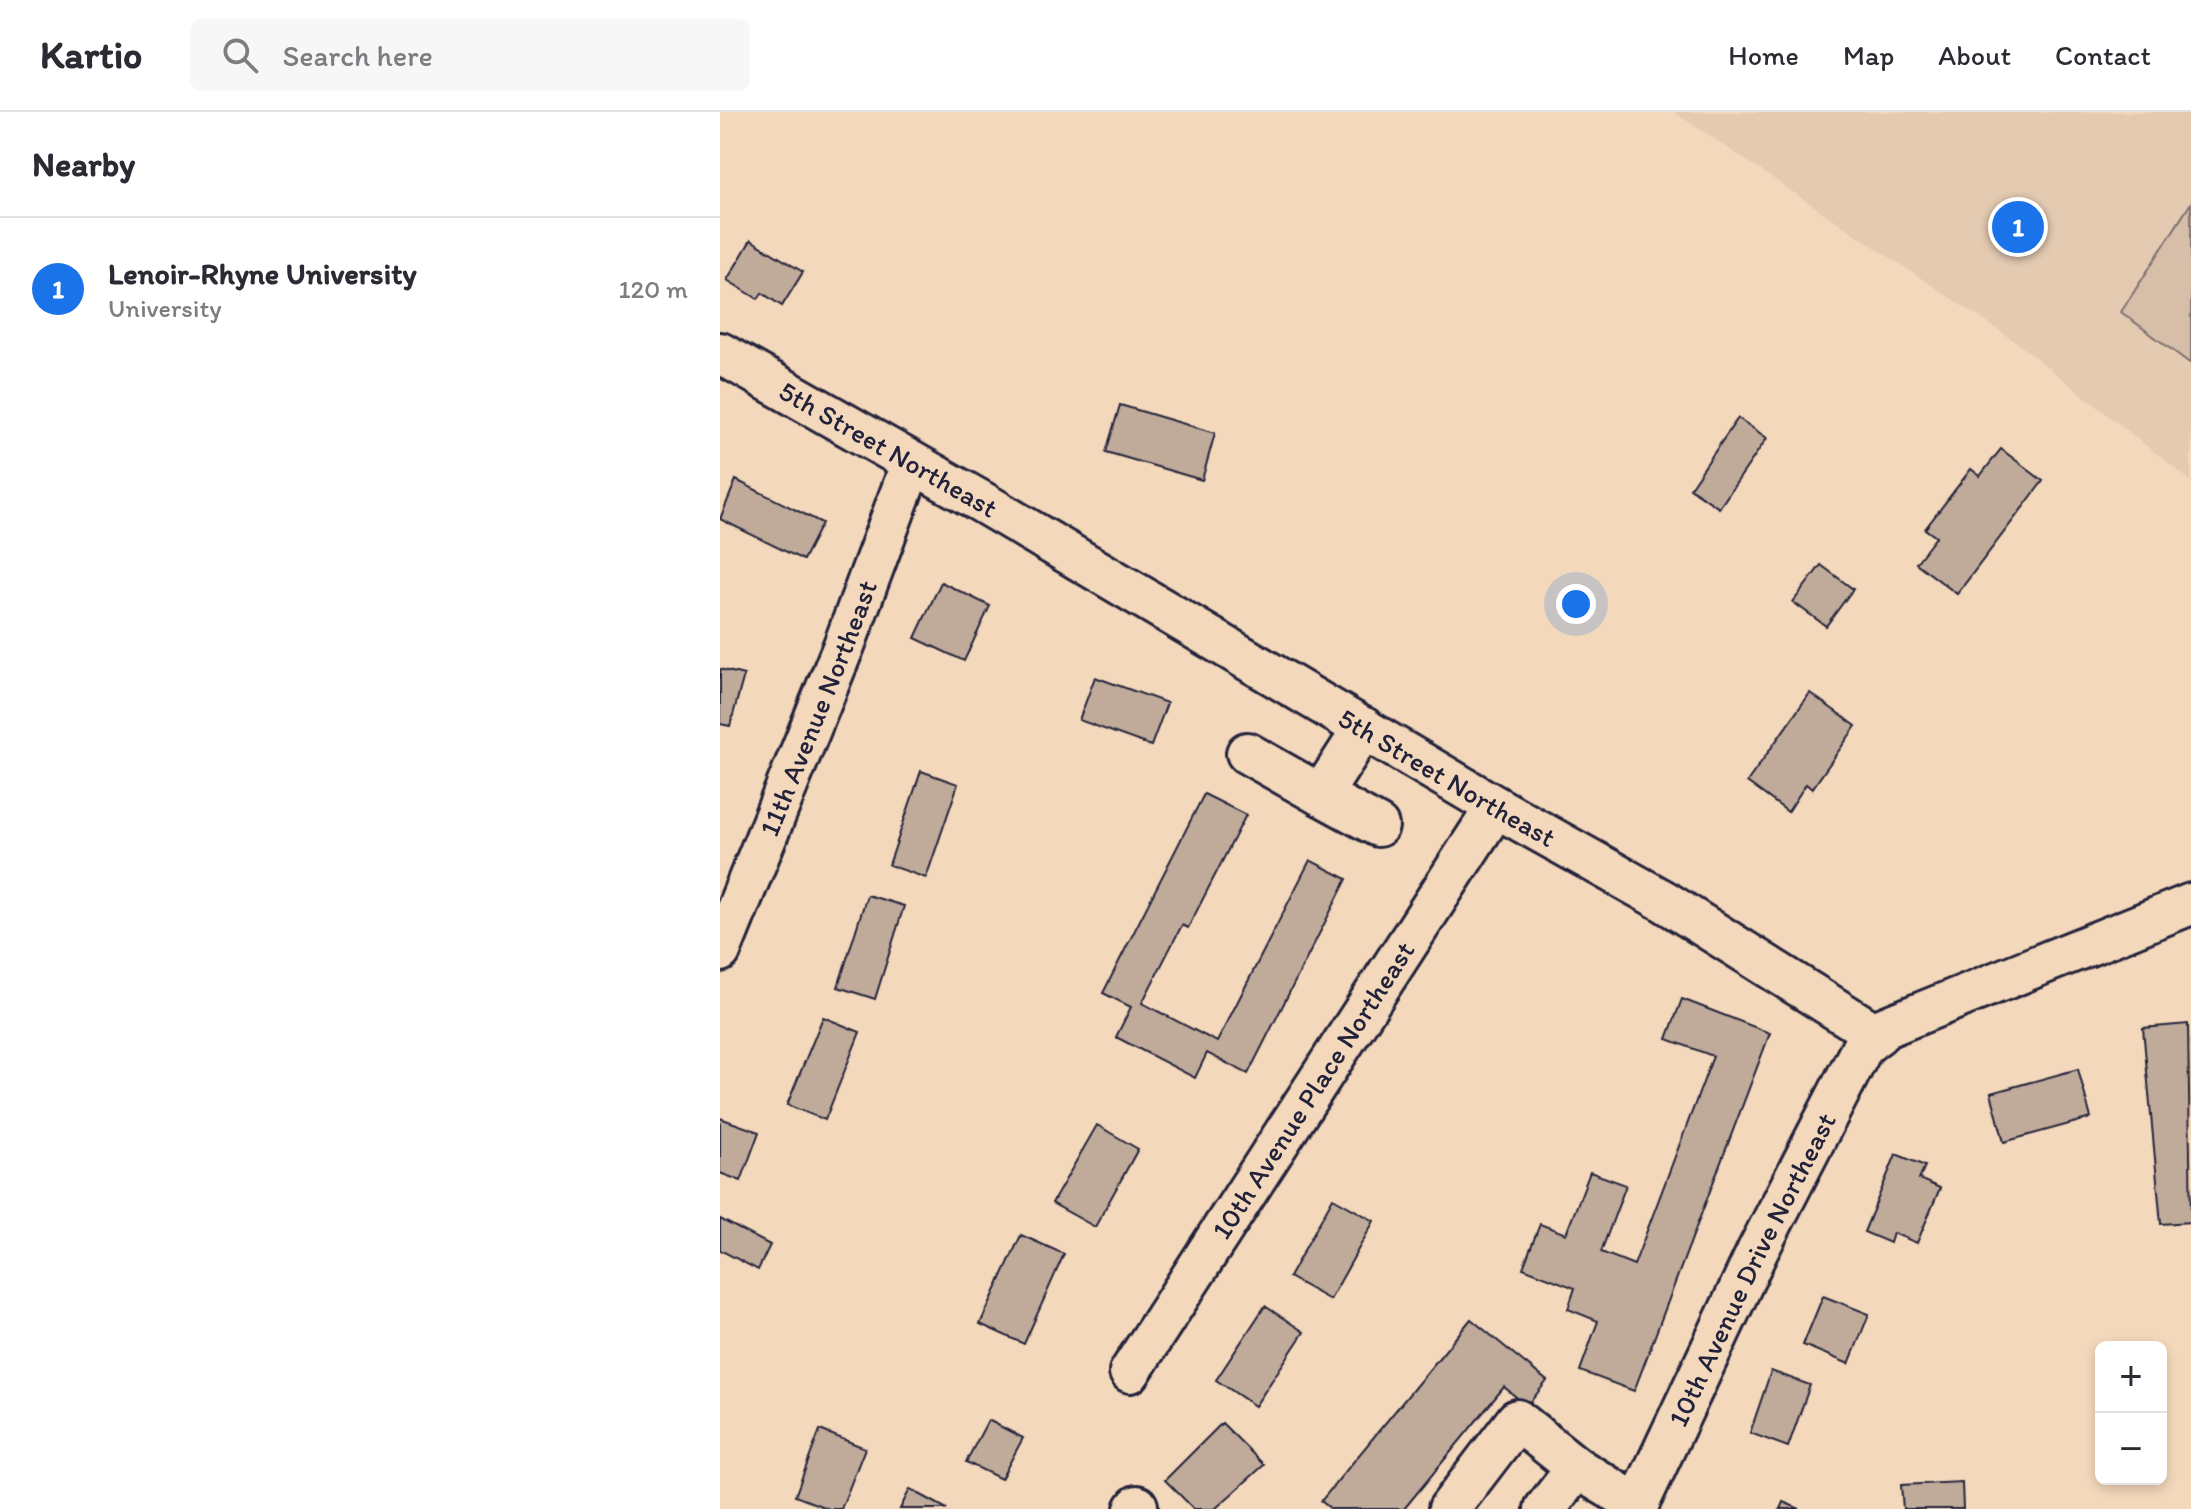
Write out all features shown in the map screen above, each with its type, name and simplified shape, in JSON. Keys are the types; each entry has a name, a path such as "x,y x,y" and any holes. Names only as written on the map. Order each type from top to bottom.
{"street":[{"name":"5th Street Northeast","path":"720,353 1496,807 1664,901 1877,1035"},
{"name":"11th Avenue Northeast","path":"720,951 845,643 912,463"},
{"path":"1321,795 1364,728"},
{"path":"1247,753 1378,826"},
{"name":"10th Avenue Place Northeast","path":"1130,1372 1496,807"},
{"path":"1877,1035 1897,1022 2191,904"},
{"name":"10th Avenue Drive Northeast","path":"1637,1507 1758,1250 1863,1046 1877,1035"},
{"path":"1449,1509 1517,1420 1577,1468 1637,1507"},
{"path":"1545,1509 1577,1468"}],"shaded area":[{"path":"1674,112 2191,112 2191,481 2016,342"},
{"path":"2191,203 2191,364 2121,312"}],"building":[{"path":"751,240 803,272 782,306 762,293 758,299 727,280"},
{"path":"1120,405 1215,433 1202,480 1106,452"},
{"path":"1738,418 1767,438 1719,508 1690,488"},
{"path":"2001,449 2043,481 1957,594 1916,563 1936,537 1925,529 1971,469 1980,476"},
{"path":"736,480 822,523 803,560 720,519"},
{"path":"1821,565 1853,589 1826,626 1793,602"},
{"path":"941,582 990,606 964,661 915,638"},
{"path":"720,669 744,675 730,726 720,724"},
{"path":"1095,677 1167,703 1151,746 1079,720"},
{"path":"1810,693 1856,726 1812,789 1806,784 1788,812 1747,782"},
{"path":"921,771 958,784 926,878 889,865"},
{"path":"1204,794 1246,815 1188,928 1182,925 1142,1003 1217,1042 1310,860 1347,879 1248,1074 1207,1053 1195,1078 1116,1037 1131,1007 1103,993"},
{"path":"867,895 904,906 875,999 838,987"},
{"path":"1682,999 1770,1033 1634,1391 1580,1371 1598,1321 1568,1309 1575,1288 1523,1268 1540,1224 1566,1234 1590,1172 1626,1185 1601,1252 1634,1265 1713,1056 1667,1039"},
{"path":"823,1017 860,1032 825,1120 787,1105"},
{"path":"2188,1024 2191,1222 2161,1224 2143,1028"},
{"path":"2078,1069 2091,1118 2004,1142 1991,1093"},
{"path":"720,1118 759,1132 741,1181 720,1173"},
{"path":"1097,1125 1138,1149 1095,1227 1052,1203"},
{"path":"1896,1154 1925,1166 1919,1179 1940,1188 1917,1243 1893,1233 1890,1243 1864,1232"},
{"path":"1333,1198 1374,1221 1330,1300 1289,1277"},
{"path":"720,1219 770,1245 758,1270 720,1250"},
{"path":"1021,1235 1064,1254 1024,1344 980,1324"},
{"path":"1823,1296 1869,1314 1849,1364 1803,1345"},
{"path":"1265,1306 1304,1332 1255,1406 1216,1380"},
{"path":"1471,1319 1547,1381 1527,1406 1504,1387 1404,1509 1331,1509 1321,1501"},
{"path":"1771,1371 1810,1385 1788,1447 1750,1433"},
{"path":"988,1420 1023,1438 1001,1479 966,1462"},
{"path":"1222,1423 1264,1465 1215,1509 1194,1509 1165,1480"},
{"path":"820,1430 865,1448 841,1509 829,1509 795,1496"},
{"path":"1962,1482 1963,1509 1903,1509 1901,1485"},
{"path":"910,1489 947,1509 900,1509"},
{"path":"1783,1502 1800,1509 1780,1509"}],"place":[{"name":"Lenoir-Rhyne University","path":"2018,227"}]}
